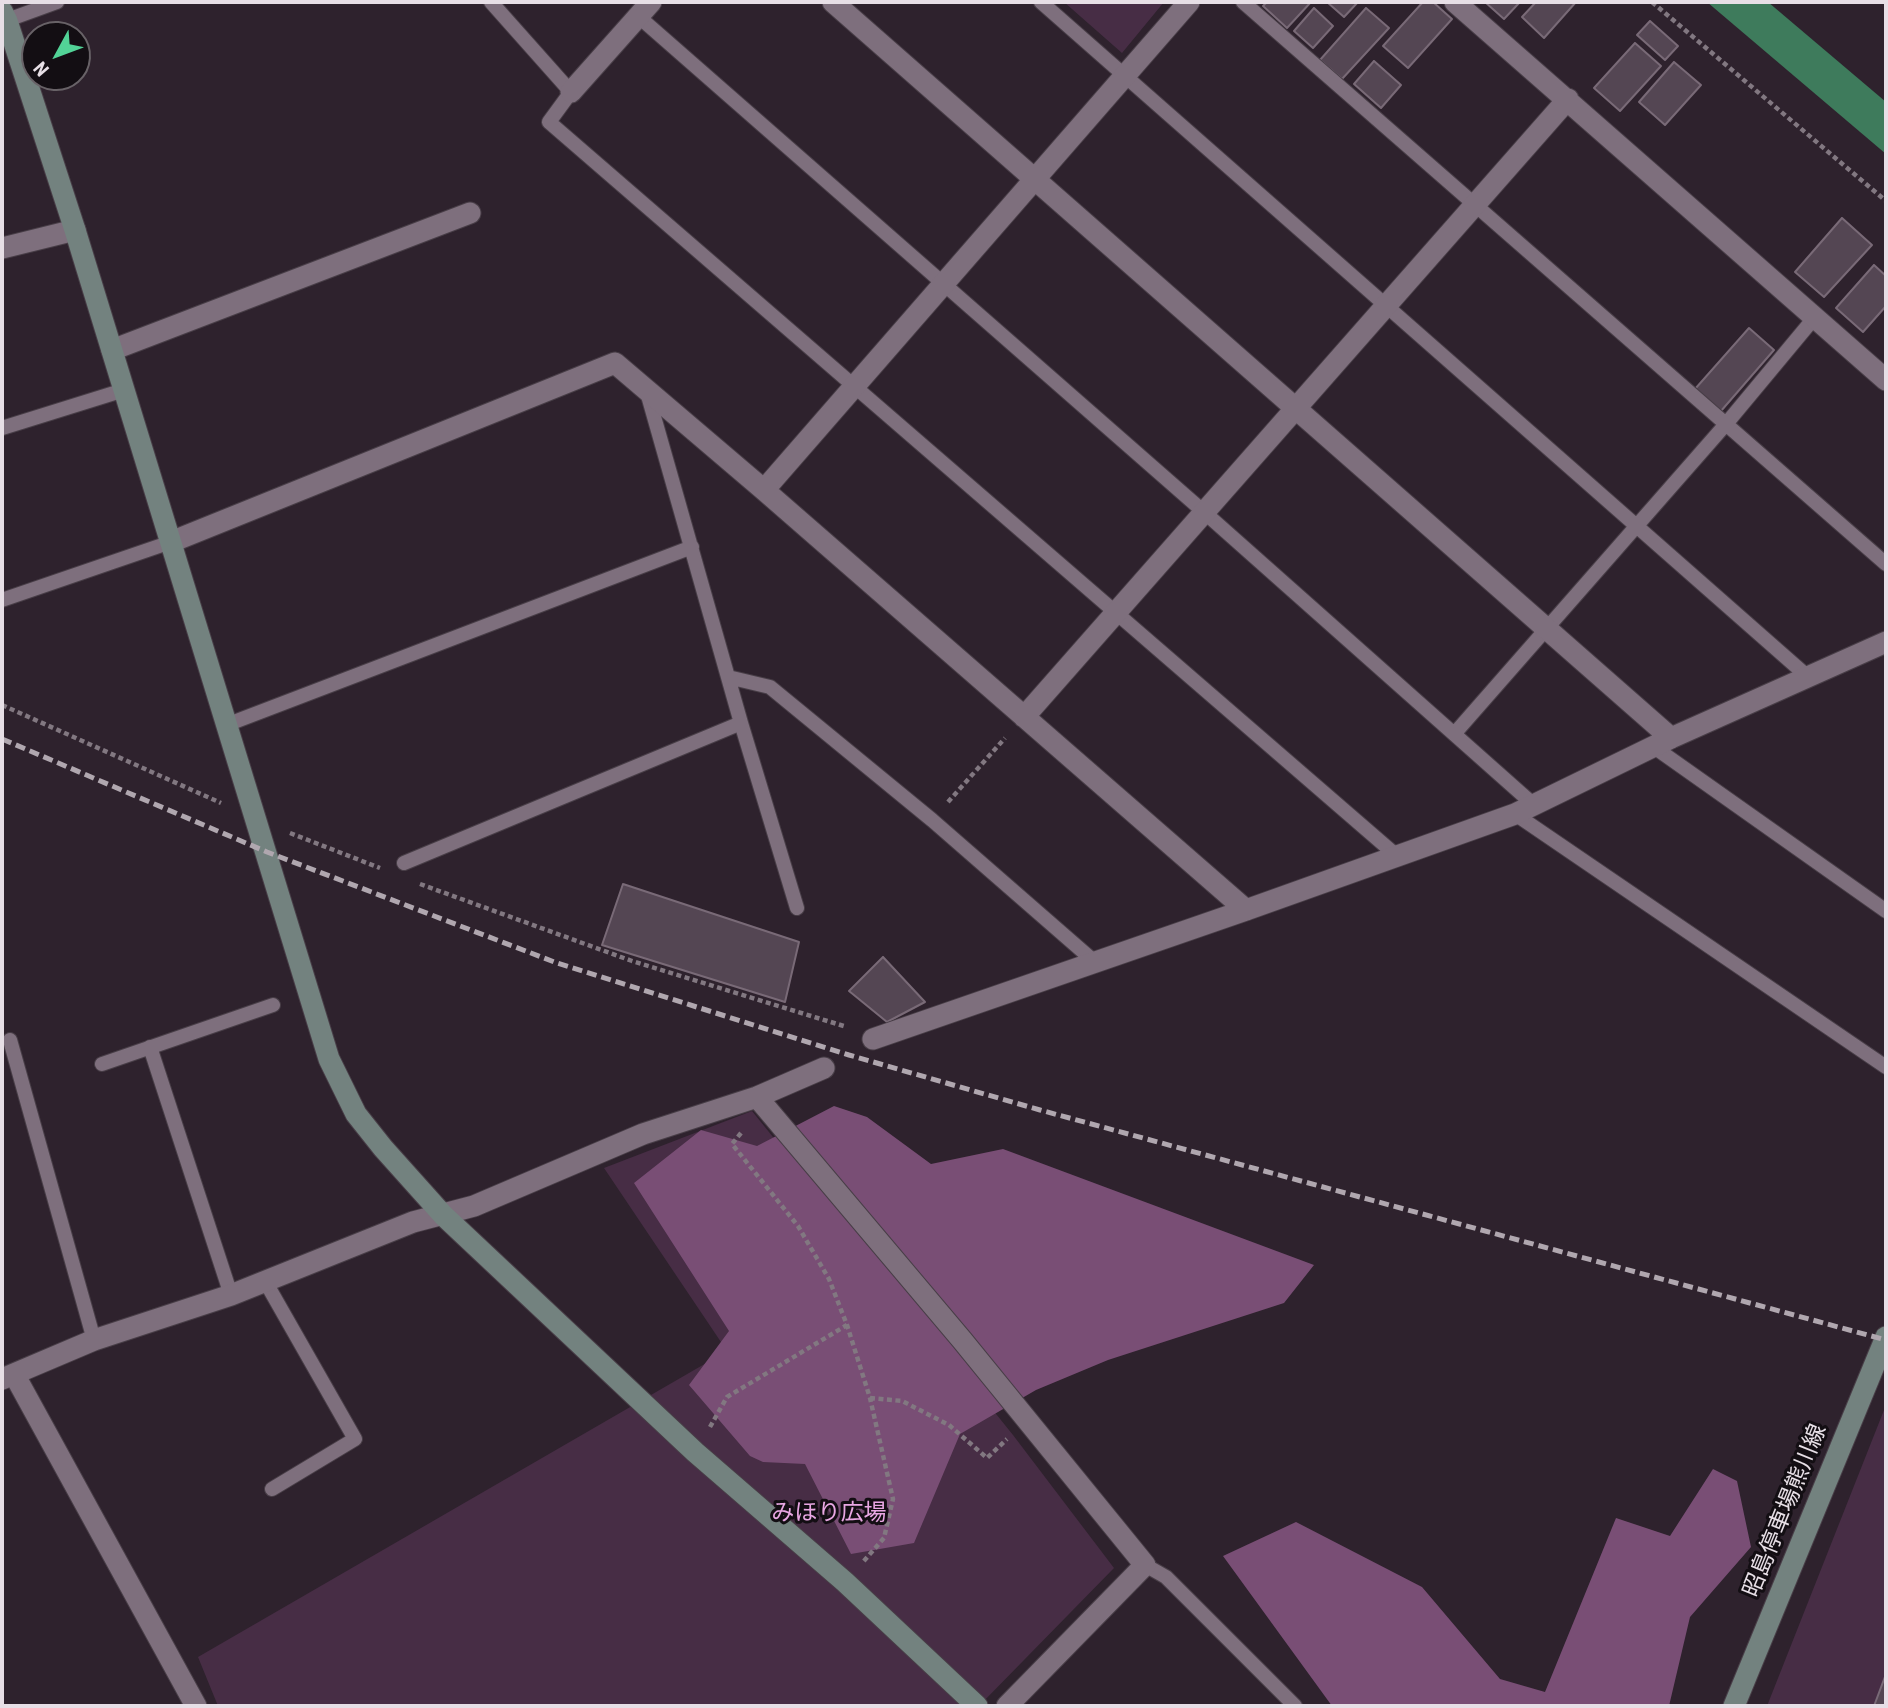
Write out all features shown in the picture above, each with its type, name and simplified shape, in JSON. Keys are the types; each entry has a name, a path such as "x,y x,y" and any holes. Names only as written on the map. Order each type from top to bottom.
{"street":[{"path":"833,2 1546,629 1662,742"},
{"path":"764,489 1189,2"},
{"path":"1455,2 1886,380"},
{"path":"571,92 645,9"},
{"path":"4,18 75,230 329,1059 356,1114 443,1214 695,1452 845,1582 977,1706"},
{"path":"1024,717 1568,99"},
{"path":"112,350 470,213"},
{"path":"2,248 75,230"},
{"path":"171,542 615,363 764,489 1246,910"},
{"path":"873,1039 1515,814 1662,742 1886,642"},
{"path":"196,1706 8,1376 94,1340 230,1295 413,1222 474,1206 643,1135 763,1104 824,1068"},
{"path":"763,1104 962,1340 1145,1565 1007,1706"},
{"name":"昭島停車場熊川線","path":"1734,1706 1886,1337"}],"lane":[{"path":"4,18 57,2"},
{"path":"491,2 571,92 549,122 1397,856"},
{"path":"1041,2 1807,676"},
{"path":"1242,2 1886,564"},
{"path":"645,9 943,283 1535,805"},
{"path":"1455,733 1726,424 1815,317"},
{"path":"2,428 124,390"},
{"path":"647,390 741,723 797,908"},
{"path":"2,600 171,542"},
{"path":"226,725 692,547"},
{"path":"729,677 769,687 932,820 1096,963"},
{"path":"404,863 741,723"},
{"path":"1662,742 1886,911"},
{"path":"1515,814 1886,1067"},
{"path":"102,1064 273,1005"},
{"path":"10,1040 94,1340"},
{"path":"150,1047 230,1295"},
{"path":"265,1281 355,1439 272,1489"},
{"path":"1145,1565 1166,1577 1295,1706"}],"path":[{"path":"1652,2 1886,201"},
{"path":"932,820 1024,717"},
{"path":"763,1104 733,1144 799,1226 830,1279 870,1398 893,1499 884,1538 845,1582"},
{"path":"695,1452 727,1397 847,1325"},
{"path":"870,1398 902,1401 949,1425 987,1458 1013,1434"}],"green space":[{"path":"1064,2 1164,2 1122,53"},
{"name":"みほり広場","path":"752,1111 1013,1435 1114,1568 979,1706 218,1706 198,1657 727,1351 604,1168"},
{"path":"1886,1405 1886,1706 1767,1706"}],"shaded area":[{"path":"1707,2 1768,2 1886,102 1886,154"},
{"path":"834,1106 867,1117 931,1164 1003,1149 1314,1265 1284,1303 1108,1360 1036,1390 960,1434 914,1543 851,1554 805,1464 763,1462 750,1456 689,1385 729,1331 634,1183 701,1130 757,1146"},
{"path":"1713,1469 1737,1481 1751,1547 1690,1617 1669,1706 1332,1706 1223,1556 1296,1522 1422,1587 1500,1679 1545,1692 1616,1518 1670,1536"}],"building":[{"path":"1267,2 1311,2 1287,28 1263,6"},
{"path":"1327,2 1358,2 1344,17"},
{"path":"1423,2 1433,2 1452,19 1408,68 1383,46"},
{"path":"1485,2 1520,2 1504,19"},
{"path":"1536,2 1576,2 1544,38 1522,17"},
{"path":"1314,8 1333,26 1313,48 1294,31"},
{"path":"1366,8 1389,28 1342,79 1320,60"},
{"path":"1650,21 1678,46 1665,60 1637,35"},
{"path":"1635,43 1661,66 1620,111 1594,88"},
{"path":"1374,61 1401,85 1381,108 1354,84"},
{"path":"1674,62 1701,85 1665,125 1639,102"},
{"path":"1842,218 1872,245 1824,297 1795,272"},
{"path":"1874,265 1886,276 1886,306 1863,332 1836,308"},
{"path":"1749,328 1774,350 1721,411 1695,389"},
{"path":"623,884 799,942 785,1002 602,945"},
{"path":"883,957 925,1002 887,1022 849,991"},
{"path":"1886,1674 1886,1706 1874,1706"}],"railway":[{"path":"2,739 267,852 557,963 849,1055 1040,1110 1886,1340"}]}
